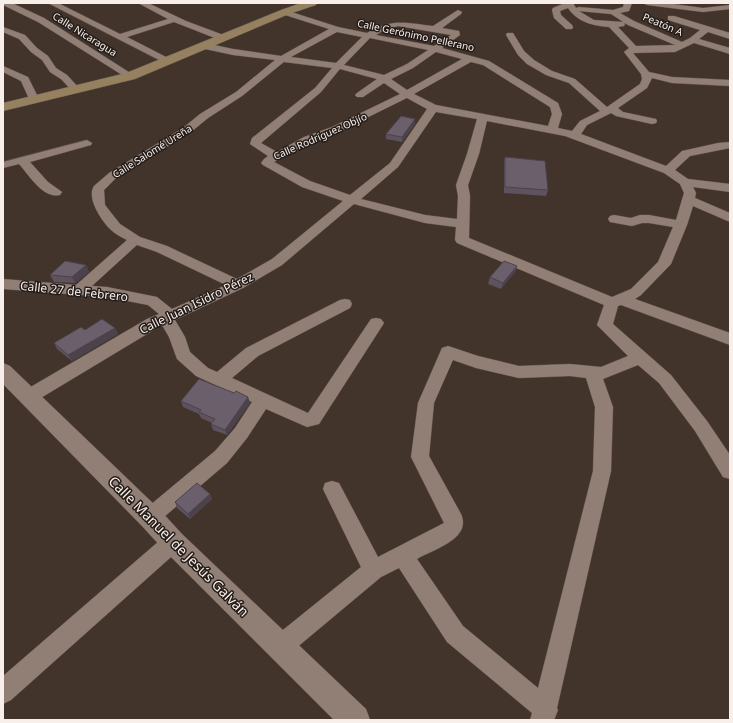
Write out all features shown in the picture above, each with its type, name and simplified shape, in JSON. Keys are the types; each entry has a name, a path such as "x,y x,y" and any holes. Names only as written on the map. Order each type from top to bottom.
{"main road":[{"path":"3,107 130,76 285,12 312,3"}],"street":[{"path":"52,3 167,61"},
{"path":"142,3 175,19 223,38"},
{"path":"569,27 557,16 556,10 570,5 613,12 626,10 628,3"},
{"path":"647,3 704,10 730,8"},
{"name":"Calle Nicaragua","path":"5,4 37,18 130,76"},
{"path":"37,18 65,10 77,4"},
{"path":"570,5 577,14 585,20 610,24 632,23"},
{"path":"658,28 671,18 672,5"},
{"name":"Calle Gerónimo Pellerano","path":"285,12 336,29 435,49 486,63 554,105 557,109 557,115 552,130"},
{"path":"435,29 458,12"},
{"name":"Peatón A","path":"613,12 632,23 658,28 682,44"},
{"path":"671,18 730,36"},
{"path":"120,37 175,19"},
{"path":"276,156 258,147 255,144 256,140 318,90 338,66 369,35 381,28 398,24 435,29 456,34 410,66 384,79 360,95"},
{"path":"610,24 634,49"},
{"path":"3,29 22,37 34,50 45,58 53,70 76,90"},
{"name":"Calle Salomé Ureña","path":"238,285 162,249 134,240 115,227 99,205 98,189 113,175 187,130 204,116 239,94 283,58 336,29"},
{"path":"644,86 647,79 646,74 628,52 634,49 675,48 693,40 706,29"},
{"path":"510,35 518,51 533,65 571,80 587,92 597,104 620,114 652,121"},
{"path":"693,40 730,51"},
{"path":"205,46 233,52 338,66 372,74 384,79 406,94 433,108 575,135 668,171 685,182 730,188"},
{"name":"Calle Rodríguez Objío","path":"462,224 425,219 352,200 306,184 268,163 270,159 308,140 370,113 472,58"},
{"path":"3,69 25,79 34,99"},
{"path":"646,74 672,80 730,83"},
{"path":"575,135 576,130 586,121 609,110 644,86 672,80"},
{"name":"Calle Juan Isidro Pérez","path":"28,397 152,323 238,285 277,262 394,165 433,108"},
{"path":"483,117 473,154 462,185 464,196 461,238 463,241 616,301 730,339"},
{"path":"3,165 87,143"},
{"path":"668,171 686,153 730,145"},
{"path":"22,160 44,185 56,192"},
{"path":"685,182 690,192 681,225 664,264 636,292 616,301 605,325 664,378 701,426 730,471"},
{"path":"688,199 730,218"},
{"path":"614,219 632,222 640,219 649,219 681,225"},
{"path":"79,290 134,240"},
{"name":"Calle 27 de Febrero","path":"3,284 107,292 152,301 166,312 166,318 177,337 183,355 202,372 262,400 310,420 313,419 376,323"},
{"path":"219,380 252,352 344,304"},
{"path":"281,646 374,570 450,530 454,526 454,520 420,457 426,403 448,352 476,362 520,372 570,370 602,373 640,358"},
{"name":"Calle Manuel de Jesús Galván","path":"3,371 150,517 173,542 355,720"},
{"path":"402,556 455,634 544,715 602,471 604,407 592,372"},
{"path":"150,517 221,457 241,433 262,400"},
{"path":"332,489 374,570"},
{"path":"3,692 173,542"}],"building":[{"path":"401,116 415,119 402,137 386,134"},
{"path":"505,157 545,161 548,190 505,187"},
{"path":"65,261 86,265 72,277 50,275"},
{"path":"504,261 517,266 503,283 490,277"},
{"path":"102,319 115,328 68,355 54,343 81,327 85,330"},
{"path":"199,379 234,393 236,391 248,397 225,430 211,424 215,419 199,412 201,410 181,401"},
{"path":"197,483 210,494 188,514 175,502"}]}
